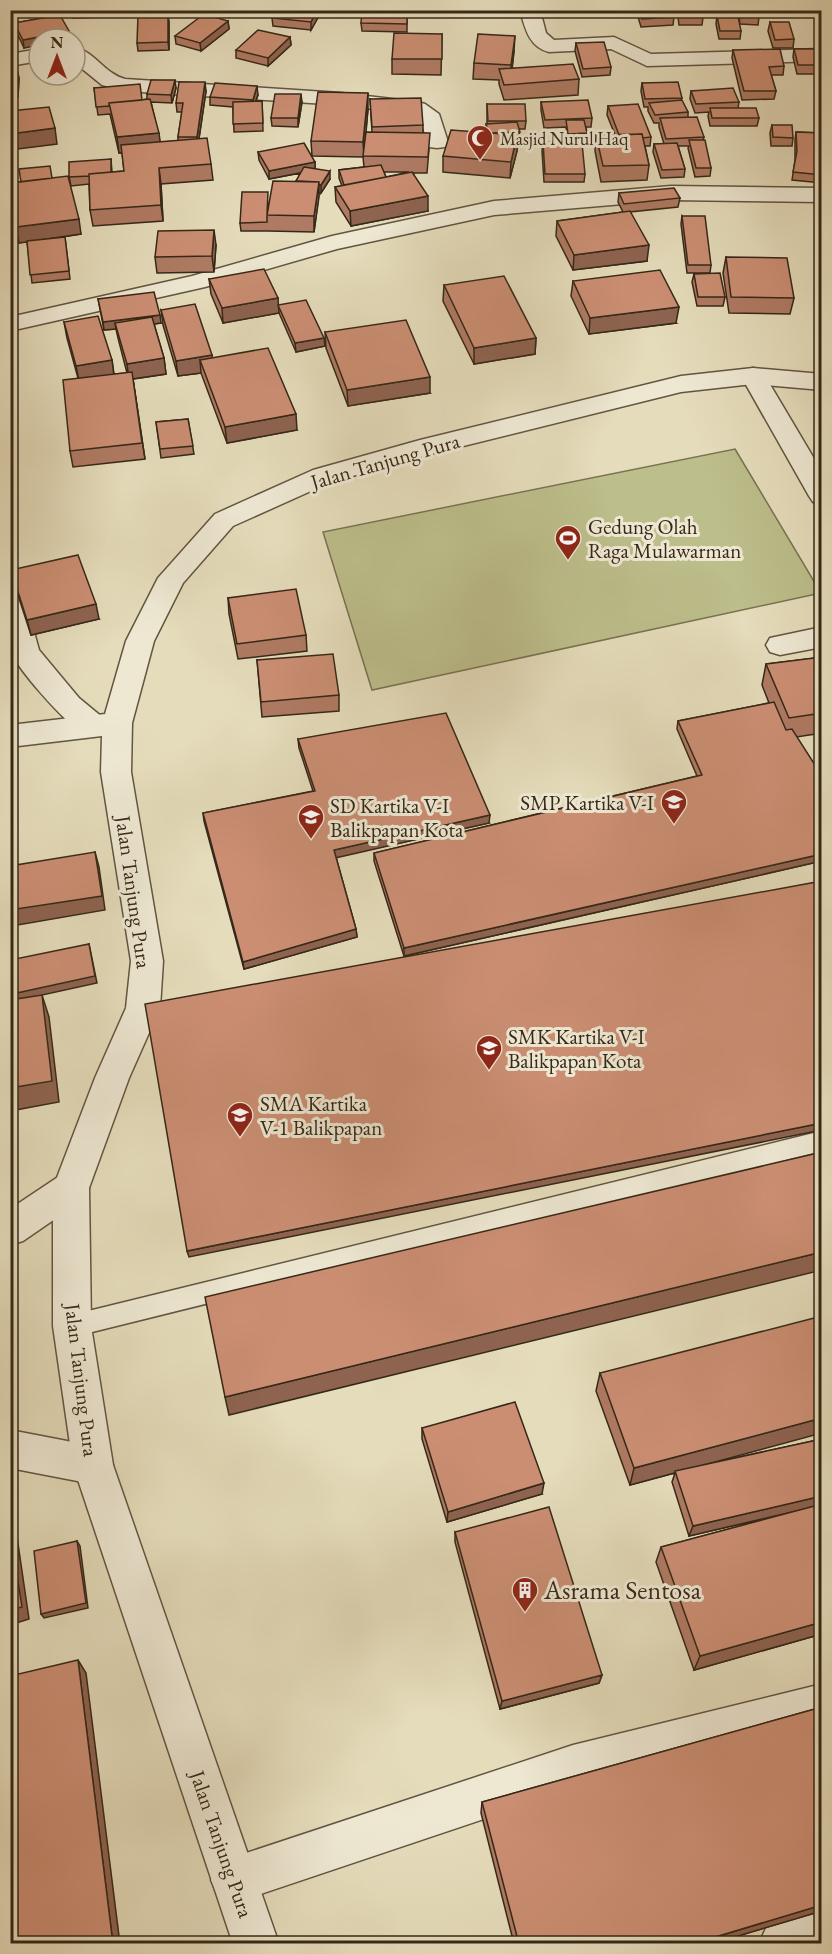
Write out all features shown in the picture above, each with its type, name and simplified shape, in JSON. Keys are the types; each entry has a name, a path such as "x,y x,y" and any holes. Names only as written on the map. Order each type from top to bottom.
{"street":[{"path":"530,10 537,35 549,46 615,43 647,60 822,55"},
{"path":"10,60 27,57"},
{"path":"87,63 109,81 125,85 340,99 418,108 428,114 431,119 436,142"},
{"path":"10,324 197,282 332,243 494,208 671,194 822,195"},
{"path":"753,376 822,496"},
{"name":"Jalan Tanjung Pura","path":"256,1944 93,1465 72,1326 71,1188 112,1078 143,1008 147,962 116,772 104,724 140,641 172,578 224,520 322,476 429,446 681,384 753,376 822,382"},
{"path":"10,596 26,652 69,705 104,724"},
{"path":"780,645 822,637"},
{"path":"10,736 104,724"},
{"path":"10,1228 71,1188"},
{"path":"10,1449 93,1465"},
{"path":"234,1880 573,1767 822,1705"},
{"path":"782,1944 822,1934"}],"lane":[{"path":"72,1326 822,1141"}],"green space":[{"name":"Gedung Olah Raga Mulawarman","path":"735,449 821,593 372,690 323,532"}],"building":[{"path":"277,10 317,10 311,22 272,18"},
{"path":"362,10 407,10 407,24 361,23"},
{"path":"639,10 671,10 674,17 642,19"},
{"path":"679,10 702,10 703,17 680,17"},
{"path":"741,10 759,10 759,17 742,16"},
{"path":"168,14 168,42 137,43 138,15"},
{"path":"204,14 228,21 200,43 175,36"},
{"path":"60,15 67,27 27,27 27,39 23,40 14,23"},
{"path":"717,16 738,16 741,31 720,31"},
{"path":"770,22 789,22 794,39 775,40"},
{"path":"258,30 290,37 268,58 236,50"},
{"path":"394,33 442,34 442,59 392,59"},
{"path":"478,34 515,36 511,65 474,63"},
{"path":"604,42 611,67 583,69 576,43"},
{"path":"780,49 784,66 769,67 776,91 744,91 733,50"},
{"path":"794,49 822,49 822,65 798,65"},
{"path":"573,64 579,79 504,85 499,69"},
{"path":"10,70 17,70 17,89 10,89"},
{"path":"151,80 175,80 171,95 147,94"},
{"path":"179,82 205,82 197,137 178,137 183,103 176,103"},
{"path":"678,82 682,98 645,99 642,83"},
{"path":"215,83 257,86 253,100 210,97"},
{"path":"140,84 142,100 109,103 109,106 96,107 94,88"},
{"path":"733,88 739,102 696,104 691,91"},
{"path":"318,92 368,93 363,142 311,141"},
{"path":"275,94 301,94 298,118 271,118"},
{"path":"421,98 423,125 372,127 370,99"},
{"path":"150,99 159,133 117,137 109,103"},
{"path":"588,100 592,118 545,120 541,102"},
{"path":"682,100 688,112 655,115 649,103"},
{"path":"262,101 263,123 233,124 233,102"},
{"path":"487,104 525,104 526,121 488,121"},
{"path":"638,104 651,137 643,138 642,134 619,135 608,106"},
{"path":"49,107 55,128 10,134 10,111"},
{"path":"710,108 756,108 759,118 712,118"},
{"path":"697,117 704,137 666,139 660,118"},
{"path":"566,120 584,120 587,133 568,134"},
{"path":"517,122 520,132 489,133 486,124"},
{"path":"772,125 792,125 793,138 773,137"},
{"path":"451,130 517,135 511,162 443,156"},
{"path":"366,132 430,133 428,157 363,156"},
{"path":"796,132 822,133 822,175 793,172 797,151"},
{"path":"642,134 649,165 603,166 596,135"},
{"path":"207,138 211,164 159,168 161,205 90,210 89,174 124,171 121,145"},
{"path":"689,140 705,140 711,168 696,168"},
{"path":"543,142 582,143 585,174 545,174"},
{"path":"304,143 315,162 269,171 258,152"},
{"path":"677,143 685,169 662,170 654,144"},
{"path":"111,159 111,172 69,177 69,162"},
{"path":"381,165 386,177 344,185 339,170"},
{"path":"50,166 52,178 21,182 19,169"},
{"path":"304,167 330,171 321,185 319,182 296,181"},
{"path":"412,172 428,196 350,211 335,187"},
{"path":"68,176 79,219 16,227 10,202 10,183"},
{"path":"273,181 319,182 314,216 267,215"},
{"path":"674,188 680,198 624,204 619,193"},
{"path":"242,192 268,192 267,222 240,223"},
{"path":"630,211 649,245 574,255 557,221"},
{"path":"682,216 705,216 711,265 688,265"},
{"path":"214,230 212,256 155,257 158,231"},
{"path":"65,237 69,271 30,275 27,241"},
{"path":"726,257 787,258 794,298 731,297"},
{"path":"264,269 278,298 222,308 209,279"},
{"path":"660,270 679,307 590,318 573,281"},
{"path":"720,273 725,297 698,297 694,274"},
{"path":"504,276 536,338 474,348 444,285"},
{"path":"154,292 160,315 103,322 98,299"},
{"path":"306,300 324,338 295,343 278,305"},
{"path":"195,304 212,355 176,361 161,310"},
{"path":"98,316 112,360 76,366 64,322"},
{"path":"152,317 164,358 127,364 115,323"},
{"path":"406,320 430,377 347,390 325,332"},
{"path":"268,348 296,414 225,427 200,360"},
{"path":"132,372 142,443 70,451 63,380"},
{"path":"188,419 193,446 160,449 156,422"},
{"path":"78,555 96,604 27,620 11,570"},
{"path":"296,589 306,635 237,644 228,598"},
{"path":"333,654 339,695 261,702 257,660"},
{"path":"822,657 822,713 789,718 766,664"},
{"name":"SMP Kartika V-I","path":"774,702 786,730 792,729 822,776 822,854 404,948 374,853 702,775 678,721"},
{"name":"SD Kartika V-I Balikpapan Kota","path":"446,713 490,815 334,850 356,929 243,962 203,813 315,791 298,739"},
{"path":"95,852 102,896 10,910 10,866"},
{"name":"SMK Kartika V-I Balikpapan Kota","path":"822,881 822,1123 187,1251 145,1004"},
{"path":"89,944 95,976 12,994 10,960"},
{"path":"42,995 52,1081 10,1088 10,1000"},
{"path":"822,1152 822,1252 225,1397 205,1297"},
{"path":"822,1316 822,1418 634,1468 600,1373"},
{"path":"515,1402 544,1483 448,1512 422,1428"},
{"path":"822,1439 822,1496 693,1526 675,1471"},
{"path":"822,1504 822,1622 700,1656 661,1547"},
{"name":"Asrama Sentosa","path":"549,1507 602,1675 502,1701 455,1532"},
{"path":"10,1531 22,1607 10,1610"},
{"path":"77,1541 86,1603 41,1614 34,1551"},
{"path":"78,1660 113,1944 10,1944 10,1676"},
{"path":"822,1707 822,1905 692,1944 519,1944 482,1802"}],"place":[{"name":"Masjid Nurul Haq","path":"480,161"},
{"name":"Gedung Olah Raga Mulawarman","path":"568,561"},
{"name":"SMP Kartika V-I","path":"674,825"},
{"name":"SD Kartika V-I Balikpapan Kota","path":"311,840"},
{"name":"SMK Kartika V-I Balikpapan Kota","path":"489,1071"},
{"name":"SMA Kartika V-1 Balikpapan","path":"240,1138"},
{"name":"Asrama Sentosa","path":"525,1613"}]}
